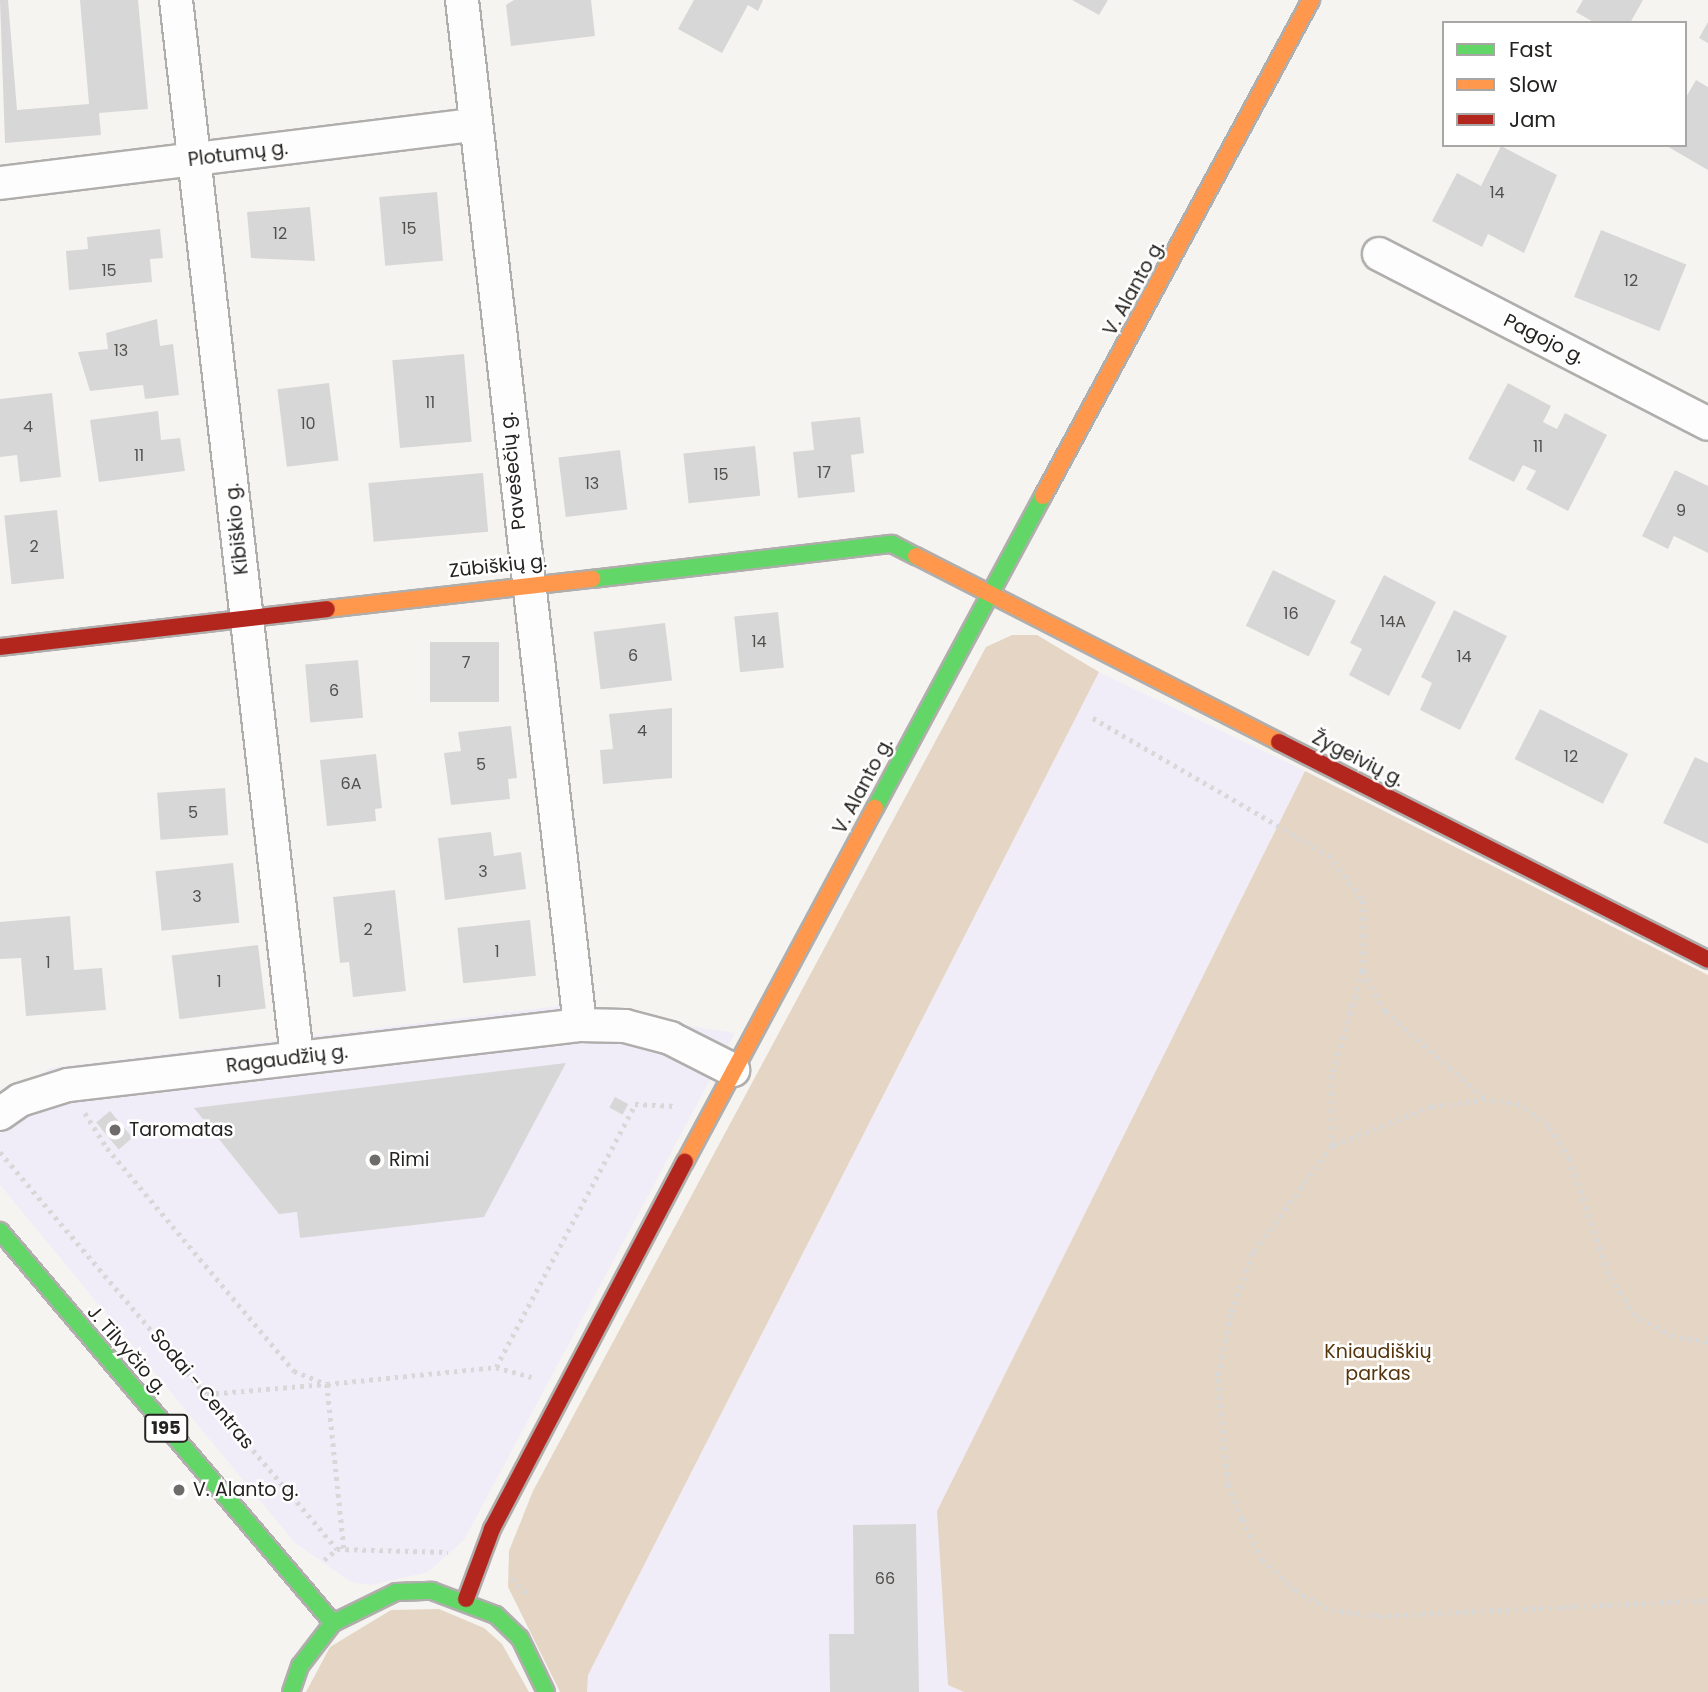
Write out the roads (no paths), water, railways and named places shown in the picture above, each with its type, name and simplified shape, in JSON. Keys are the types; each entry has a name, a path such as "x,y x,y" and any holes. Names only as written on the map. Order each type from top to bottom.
{"main road":[{"name":"V. Alanto g.","path":"466,1599 492,1529 733,1070 1311,0"},
{"name":"Zūbiškių g.","path":"0,647 246,615 892,544 990,594"},
{"name":"Žygeivių g.","path":"990,594 1708,960"},
{"name":"J. Tilvyčio g.","path":"0,1231 333,1623"},
{"path":"291,1692 300,1666 333,1623 397,1592 466,1599 520,1638 546,1692"}],"street":[{"name":"Kibiškio g.","path":"176,0 297,1057"},
{"name":"Pavešečių g.","path":"462,0 525,583 580,1025"},
{"name":"Plotumų g.","path":"0,183 475,125"},
{"name":"Pagojo g.","path":"1379,254 1708,425"},
{"name":"Ragaudžių g.","path":"0,1114 20,1100 68,1085 580,1025 625,1026 670,1038 733,1070"}],"place":[{"name":"Taromatas","path":"115,1130"},
{"name":"Rimi","path":"375,1160"},
{"name":"V. Alanto g.","path":"179,1490"}],"park label":[{"name":"Kniaudiškių parkas","path":"1378,1363"}]}
